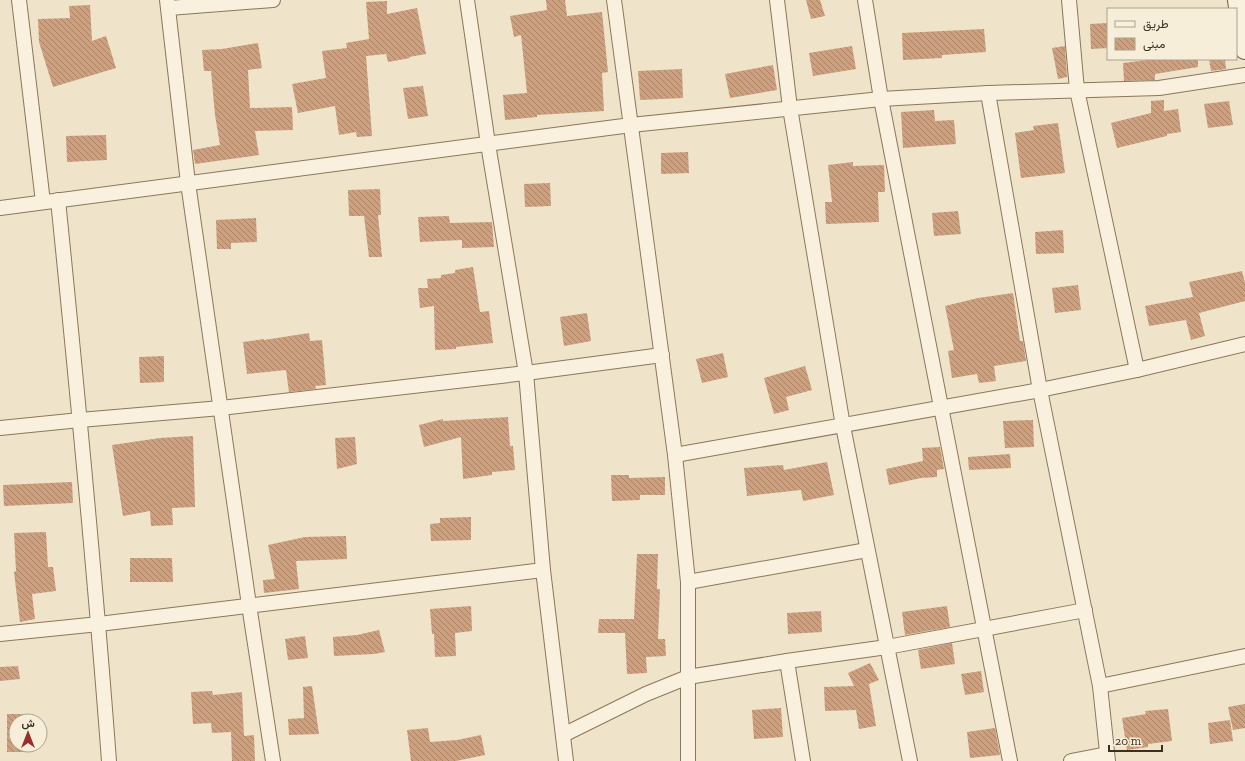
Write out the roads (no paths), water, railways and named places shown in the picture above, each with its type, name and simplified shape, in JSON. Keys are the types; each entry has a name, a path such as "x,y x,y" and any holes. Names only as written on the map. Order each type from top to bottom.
{"main road":[{"path":"1238,0 1245,49"}],"street":[{"path":"20,0 43,202"},
{"path":"273,0 168,4 188,183 273,761"},
{"path":"467,0 488,144 526,373 543,570 566,761"},
{"path":"614,0 675,455 688,582 688,761"},
{"path":"777,0 790,108 843,426 910,761"},
{"path":"865,0 881,99 1010,761"},
{"path":"1069,0 1077,90 1137,370"},
{"path":"0,208 631,125 790,108 881,99 988,92 1159,88 1245,75"},
{"path":"988,92 1040,390 1100,686 1108,758 1071,761"},
{"path":"58,200 99,624 109,761"},
{"path":"675,455 1040,390 1137,370 1245,344"},
{"path":"0,428 221,408 526,373 662,355"},
{"path":"688,582 867,550"},
{"path":"0,634 99,624 543,570"},
{"path":"563,735 646,694 688,677 887,647 1085,610"},
{"path":"1100,686 1245,656"},
{"path":"787,661 803,761"}]}
